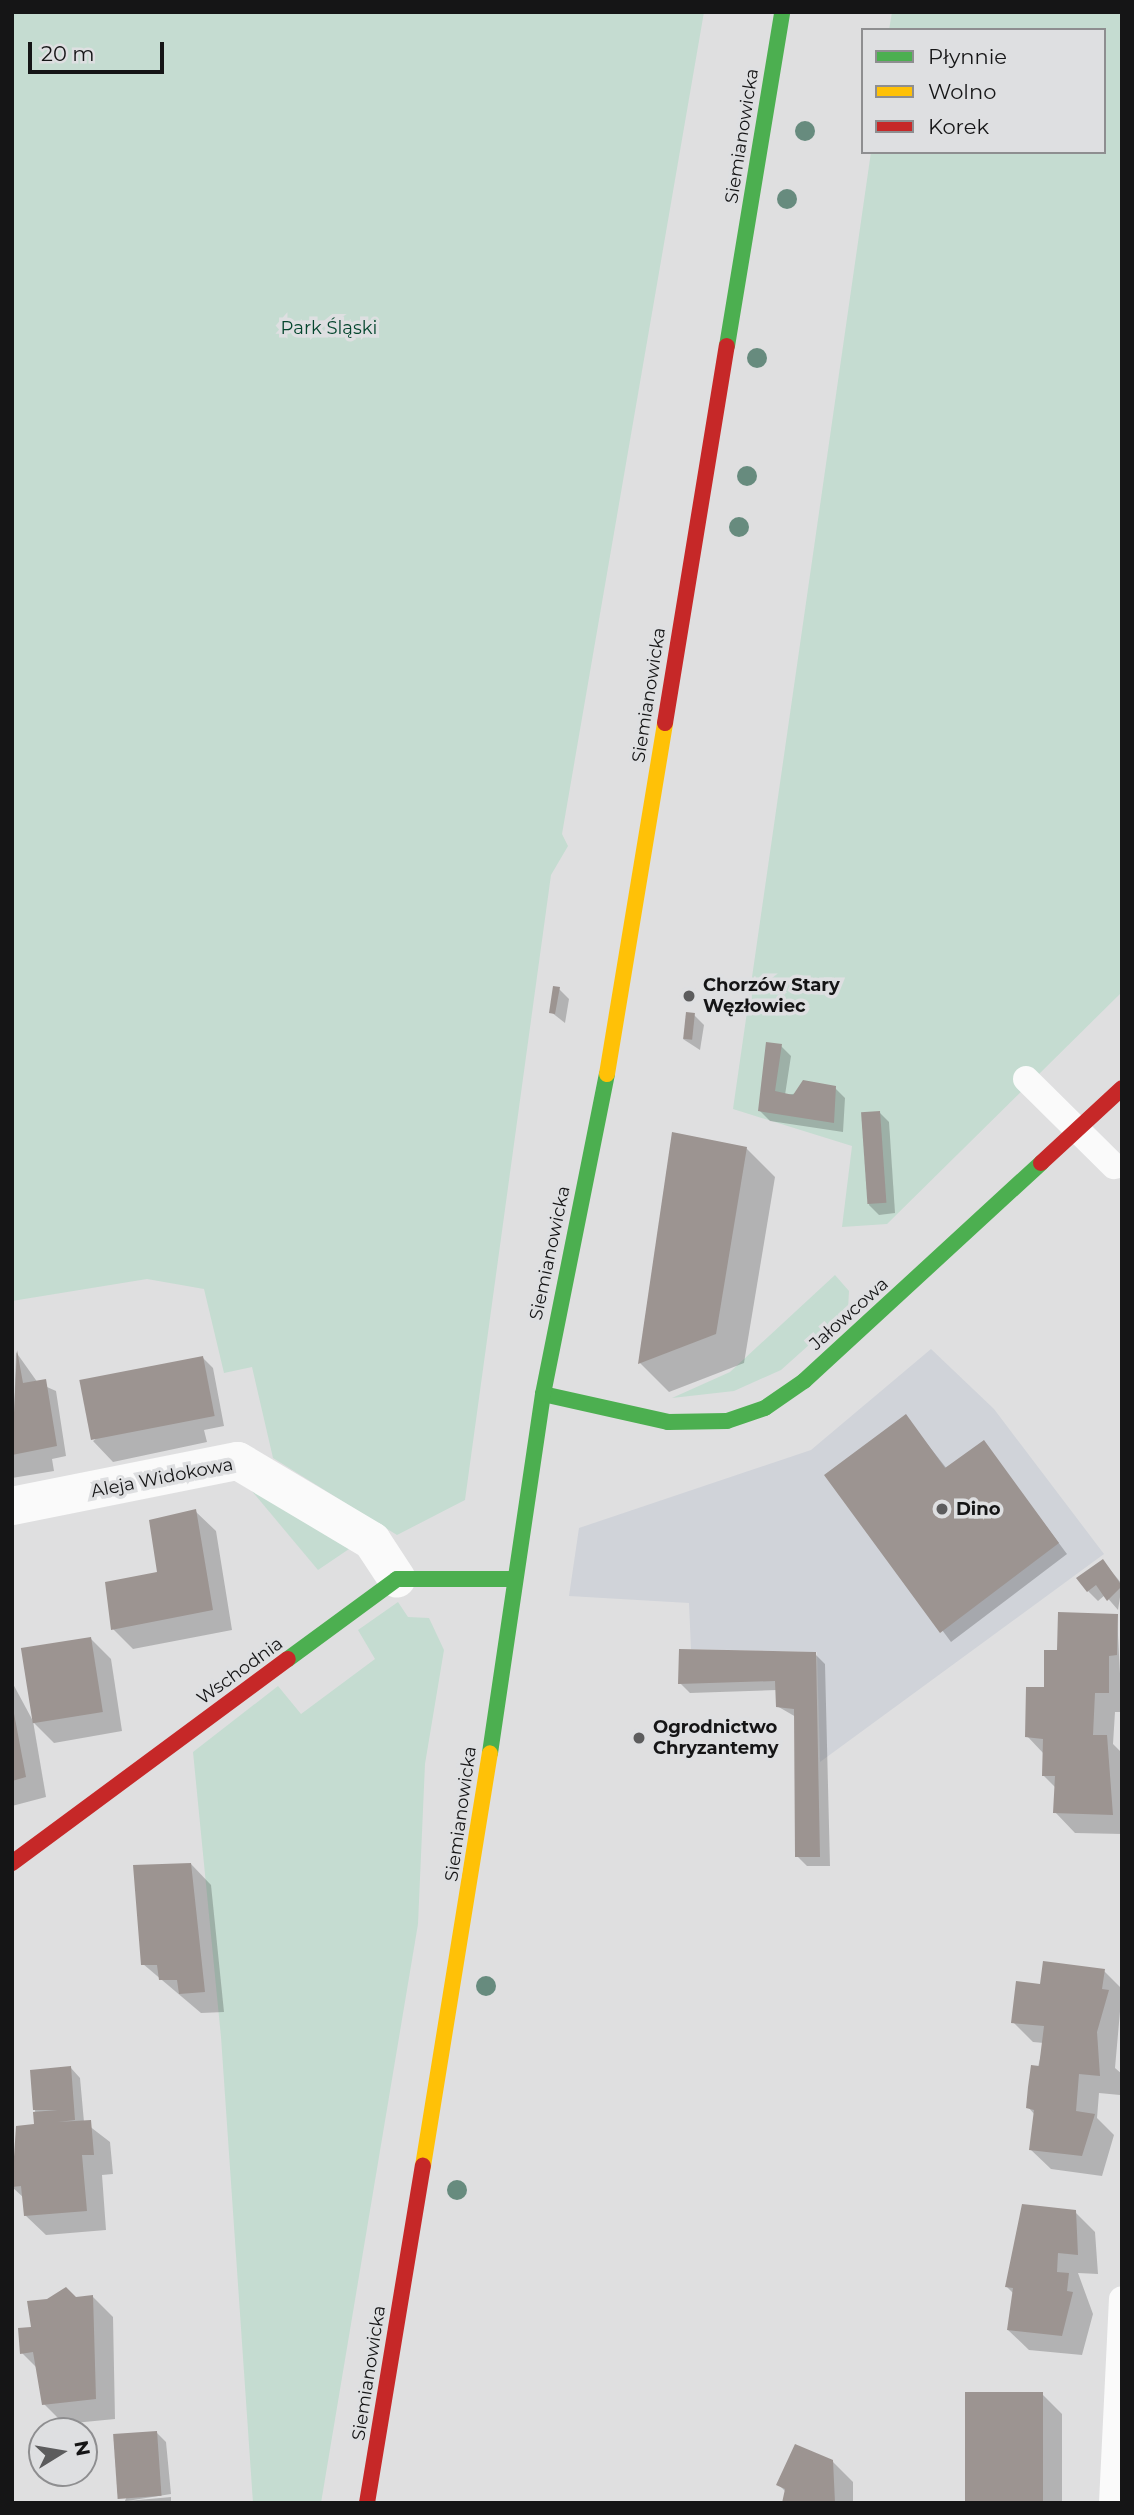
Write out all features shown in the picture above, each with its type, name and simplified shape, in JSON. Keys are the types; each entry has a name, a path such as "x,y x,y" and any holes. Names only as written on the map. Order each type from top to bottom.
{"street":[{"name":"Siemianowicka","path":"367,2503 480,1824 512,1579 543,1394 603,1096 782,12"},
{"name":"Jałowcowa","path":"543,1394 668,1422 727,1421 765,1408 804,1381 1122,1088"},
{"name":"Aleja Widokowa","path":"12,1506 238,1461 372,1541 397,1579"},
{"path":"397,1579 512,1579"},
{"name":"Wschodnia","path":"12,1863 397,1579"}],"lane":[{"path":"1026,1079 1114,1166"},
{"path":"1112,2503 1122,2299"}],"shaded area":[{"path":"931,1349 994,1409 1104,1554 820,1762 817,1652 691,1649 689,1603 569,1596 579,1528 811,1450"}],"green space":[{"name":"Park Śląski","path":"12,12 704,12 562,834 568,846 551,875 465,1500 397,1535 273,1458 252,1367 224,1373 204,1289 147,1279 12,1301"},
{"path":"892,12 1122,12 1122,992 887,1224 842,1227 852,1146 733,1109 871,154 1106,154 1106,28 889,28"},
{"path":"835,1275 849,1291 848,1310 781,1370 734,1391 672,1398 730,1372"},
{"path":"251,1490 349,1549 318,1570"},
{"path":"398,1602 408,1617 429,1618 444,1650 425,1764 418,1924 321,2503 253,2503 221,2037 193,1752 278,1686 301,1714 375,1659 358,1630"}],"building":[{"path":"553,986 560,987 555,1014 549,1013"},
{"path":"686,1012 695,1013 692,1040 683,1039"},
{"path":"766,1042 782,1044 775,1091 793,1095 803,1080 836,1086 834,1123 758,1111"},
{"path":"880,1111 886,1203 867,1204 861,1112"},
{"path":"672,1132 747,1147 716,1334 638,1364"},
{"path":"17,1350 23,1383 46,1379 57,1446 12,1455"},
{"path":"203,1356 215,1416 91,1440 79,1380"},
{"name":"Dino","path":"906,1414 945,1468 984,1440 1059,1543 940,1633 824,1475"},
{"path":"196,1509 213,1610 111,1630 105,1582 157,1572 149,1520"},
{"path":"1103,1559 1122,1586 1107,1601 1096,1585 1087,1592 1076,1578"},
{"path":"1058,1612 1118,1614 1117,1655 1109,1656 1109,1693 1095,1693 1093,1735 1107,1735 1113,1815 1053,1813 1055,1776 1042,1776 1043,1739 1025,1737 1026,1687 1044,1687 1044,1650 1057,1650"},
{"path":"91,1637 103,1712 33,1723 21,1648"},
{"path":"679,1649 816,1652 820,1857 795,1857 794,1709 776,1707 775,1681 678,1684"},
{"path":"12,1703 26,1777 12,1781"},
{"path":"191,1863 205,1992 179,1994 177,1980 159,1980 157,1965 141,1965 133,1865"},
{"path":"1043,1961 1105,1969 1102,1989 1109,1990 1097,2032 1100,2076 1079,2074 1076,2111 1095,2114 1082,2156 1029,2150 1034,2110 1026,2108 1028,2087 1031,2065 1039,2066 1044,2026 1011,2023 1016,1981 1040,1984"},
{"path":"71,2066 75,2120 58,2122 91,2120 94,2155 82,2155 87,2211 24,2216 21,2186 12,2187 16,2126 34,2124 33,2112 58,2110 33,2110 30,2070"},
{"path":"1022,2204 1076,2210 1078,2255 1058,2253 1057,2272 1069,2273 1067,2291 1073,2292 1062,2336 1007,2330 1013,2288 1005,2287"},
{"path":"66,2287 76,2297 93,2295 96,2399 42,2405 33,2352 20,2354 18,2328 31,2327 27,2301 47,2299"},
{"path":"965,2392 1043,2392 1043,2503 965,2503"},
{"path":"157,2431 162,2496 118,2499 113,2434"},
{"path":"795,2444 833,2460 835,2503 782,2503 785,2489 776,2485"}],"traffic: fast":[{"path":"727,346 782,12"},
{"path":"490,1753 543,1394 607,1074"},
{"path":"543,1394 668,1422 727,1421 765,1408 804,1381 1041,1163"},
{"path":"288,1659 397,1579 512,1579"}],"traffic: slow":[{"path":"607,1074 665,723"},
{"path":"423,2166 490,1753"}],"traffic: jam":[{"path":"665,723 727,346"},
{"path":"1041,1163 1122,1088"},
{"path":"12,1863 288,1659"},
{"path":"367,2503 423,2166"}],"place":[{"name":"Chorzów Stary Węzłowiec","path":"689,996"},
{"name":"Dino","path":"942,1509"},
{"name":"Ogrodnictwo Chryzantemy","path":"639,1738"}]}
